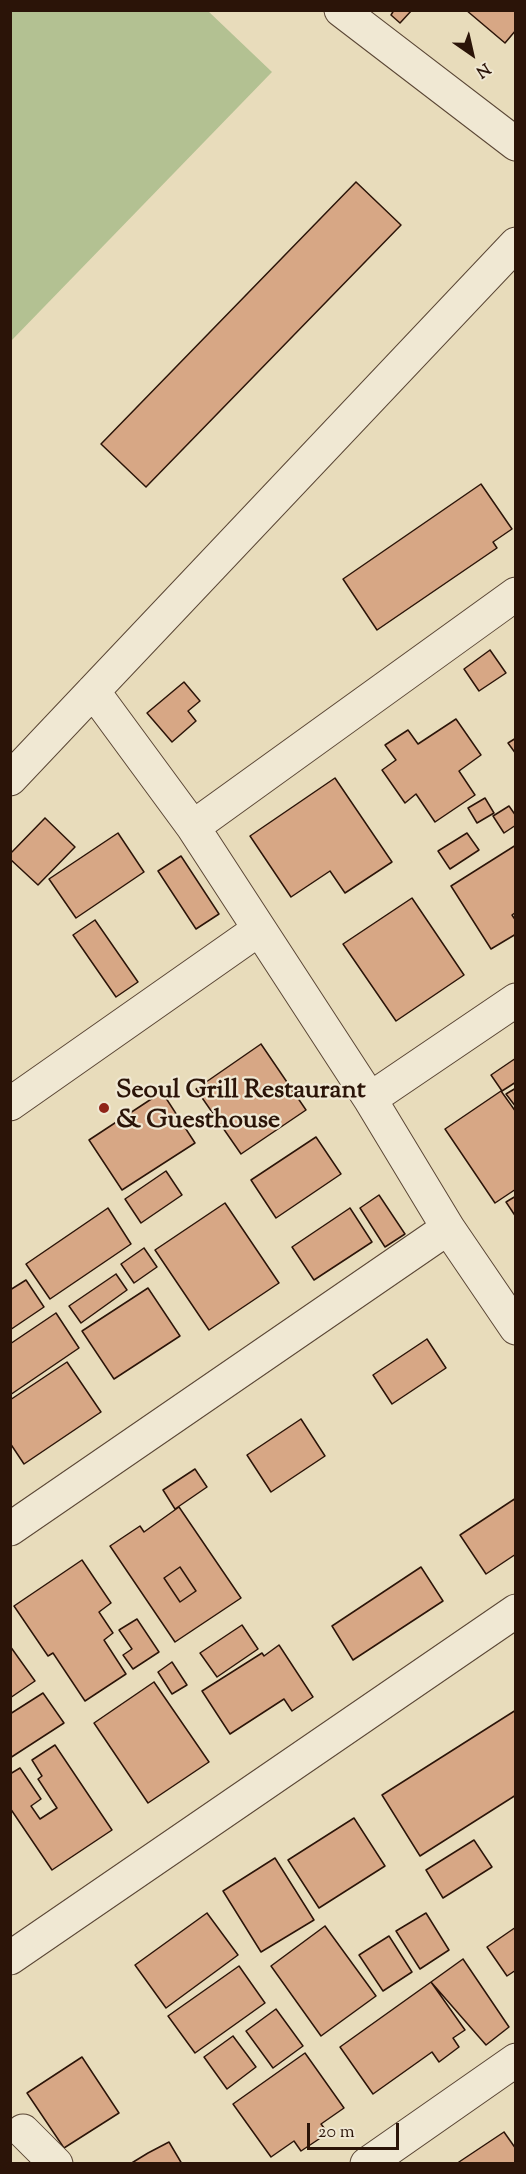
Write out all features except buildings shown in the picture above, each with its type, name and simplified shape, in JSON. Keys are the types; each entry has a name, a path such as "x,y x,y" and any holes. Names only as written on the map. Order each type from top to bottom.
{"street":[{"path":"342,10 516,144"},
{"path":"10,779 516,244"},
{"path":"193,827 516,594"},
{"path":"93,691 193,827 370,1099 448,1228 516,1328"},
{"path":"10,1104 258,930"},
{"path":"370,1099 516,1000"},
{"path":"10,1529 448,1228"},
{"path":"10,1959 516,1611"},
{"path":"367,2163 516,2060"},
{"path":"15,2129 56,2163"}],"green space":[{"path":"11,10 208,11 272,72 11,341"}],"place":[{"name":"Seoul Grill Restaurant & Guesthouse","path":"104,1108"}]}
